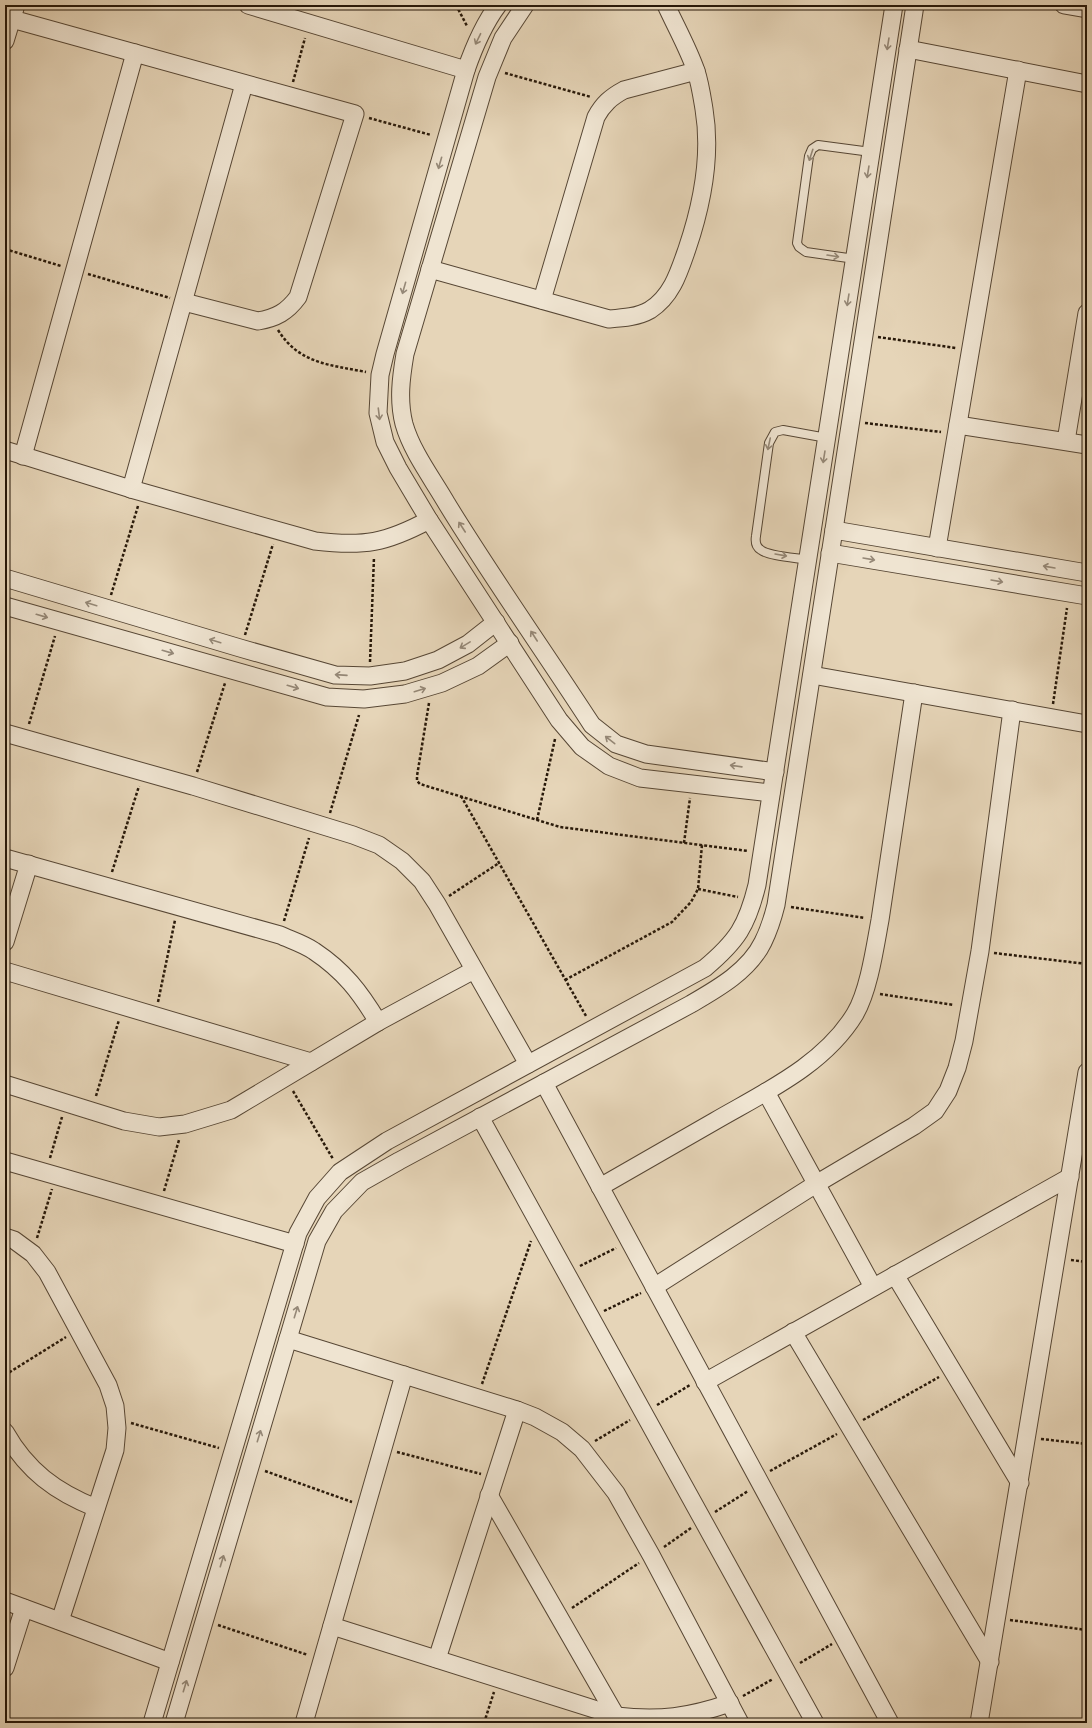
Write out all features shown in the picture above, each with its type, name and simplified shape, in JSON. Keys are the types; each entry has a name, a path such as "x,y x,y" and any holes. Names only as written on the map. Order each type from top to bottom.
{"street":[{"path":"248,5 466,70"},
{"path":"498,5 490,16 476,42 466,70 385,354 380,375 378,413 385,442 398,468 429,520 559,720 582,747 609,766 640,778 771,793"},
{"path":"525,5 503,38 490,69 405,354 401,377 400,401 404,424 412,446 457,519 592,725 616,744 646,754 775,772"},
{"path":"430,269 609,319 630,317 650,310 666,296 677,278 694,228 704,190 706,142 704,110 696,71 666,5"},
{"path":"152,1723 298,1233 317,1198 340,1172 387,1141 705,968 725,952 740,932 751,910 775,772 894,5"},
{"path":"174,1723 317,1241 334,1211 362,1182 692,1004 720,987 745,966 762,944 776,904 915,5"},
{"path":"1064,5 1087,9"},
{"path":"5,41 14,12 135,53 355,114 298,297 286,311 271,319 258,321 184,302"},
{"path":"908,49 1087,84"},
{"path":"23,456 135,53"},
{"path":"937,548 1018,70"},
{"path":"542,300 596,117 607,101 624,90 696,71"},
{"path":"136,491 184,302 244,84"},
{"path":"1066,441 1087,313"},
{"path":"957,430 1087,444"},
{"path":"5,450 136,491 315,541 345,545 374,542 403,534 429,520"},
{"path":"834,530 1087,573"},
{"path":"830,553 1087,596"},
{"path":"5,578 335,675 370,676 405,671 438,660 468,644 496,622"},
{"path":"5,606 327,697 364,699 405,694 442,683 478,666 510,643"},
{"path":"812,675 1087,724"},
{"path":"600,1187 766,1092 816,1059 838,1037 856,1013 864,992 874,955 914,693"},
{"path":"654,1287 816,1184 914,1126 935,1110 948,1091 957,1068 980,951 1012,710"},
{"path":"5,733 193,786 320,824 379,845 402,861 422,881 437,904 528,1064"},
{"path":"5,858 280,935 313,950 339,970 361,994 378,1022"},
{"path":"5,942 29,864"},
{"path":"5,1084 124,1121 159,1127 184,1124 231,1110 378,1022 474,970"},
{"path":"5,971 311,1062"},
{"path":"679,982 692,1004"},
{"path":"979,1723 1087,1072"},
{"path":"544,1083 890,1723"},
{"path":"766,1092 873,1287"},
{"path":"480,1117 815,1723"},
{"path":"5,1161 295,1244"},
{"path":"705,1382 1070,1177"},
{"path":"5,1237 14,1240 33,1254 47,1272 108,1385 115,1406 117,1428 115,1450 60,1621"},
{"path":"895,1275 1020,1483"},
{"path":"793,1332 990,1662"},
{"path":"288,1340 516,1410 535,1417 562,1432 582,1449 616,1493 651,1555 740,1723"},
{"path":"304,1723 404,1375"},
{"path":"437,1659 516,1410"},
{"path":"5,1432 14,1447 30,1467 50,1484 72,1498 96,1508"},
{"path":"489,1495 616,1716"},
{"path":"5,1601 170,1662"},
{"path":"5,1668 24,1608"},
{"path":"332,1626 616,1716 643,1719 674,1718 703,1713 730,1703"}],"lane":[{"path":"855,259 806,252 802,250 797,243 809,156 812,149 818,145 871,152"},
{"path":"808,560 765,553 758,548 756,544 769,443 775,432 783,430 827,438"}],"path":[{"path":"456,5 476,42"},
{"path":"289,96 309,23"},
{"path":"490,69 607,101"},
{"path":"355,114 447,139"},
{"path":"5,249 184,302"},
{"path":"271,319 286,341 296,350 314,361 380,375"},
{"path":"864,334 971,350"},
{"path":"850,422 957,430"},
{"path":"107,608 136,491"},
{"path":"240,648 277,531"},
{"path":"370,676 374,542"},
{"path":"1051,718 1070,593"},
{"path":"25,739 59,621"},
{"path":"193,786 229,669"},
{"path":"432,686 416,778 420,784 560,827 762,852"},
{"path":"280,935 364,699"},
{"path":"537,820 559,720"},
{"path":"107,886 143,772"},
{"path":"684,843 692,784"},
{"path":"461,796 593,1029"},
{"path":"565,980 672,922 691,902 698,890 702,845"},
{"path":"437,904 499,863"},
{"path":"698,890 754,899"},
{"path":"776,904 880,920"},
{"path":"155,1016 178,906"},
{"path":"980,951 1087,964"},
{"path":"864,992 970,1008"},
{"path":"92,1111 123,1006"},
{"path":"285,1078 340,1172"},
{"path":"33,1254 66,1103"},
{"path":"159,1205 184,1124"},
{"path":"477,1397 538,1221"},
{"path":"567,1273 629,1241"},
{"path":"591,1318 654,1287"},
{"path":"5,1375 78,1330"},
{"path":"116,1419 233,1451"},
{"path":"1027,1438 1087,1444"},
{"path":"383,1448 495,1478"},
{"path":"250,1466 366,1507"},
{"path":"997,1618 1087,1630"},
{"path":"205,1620 322,1660"},
{"path":"484,1723 498,1679"}]}
